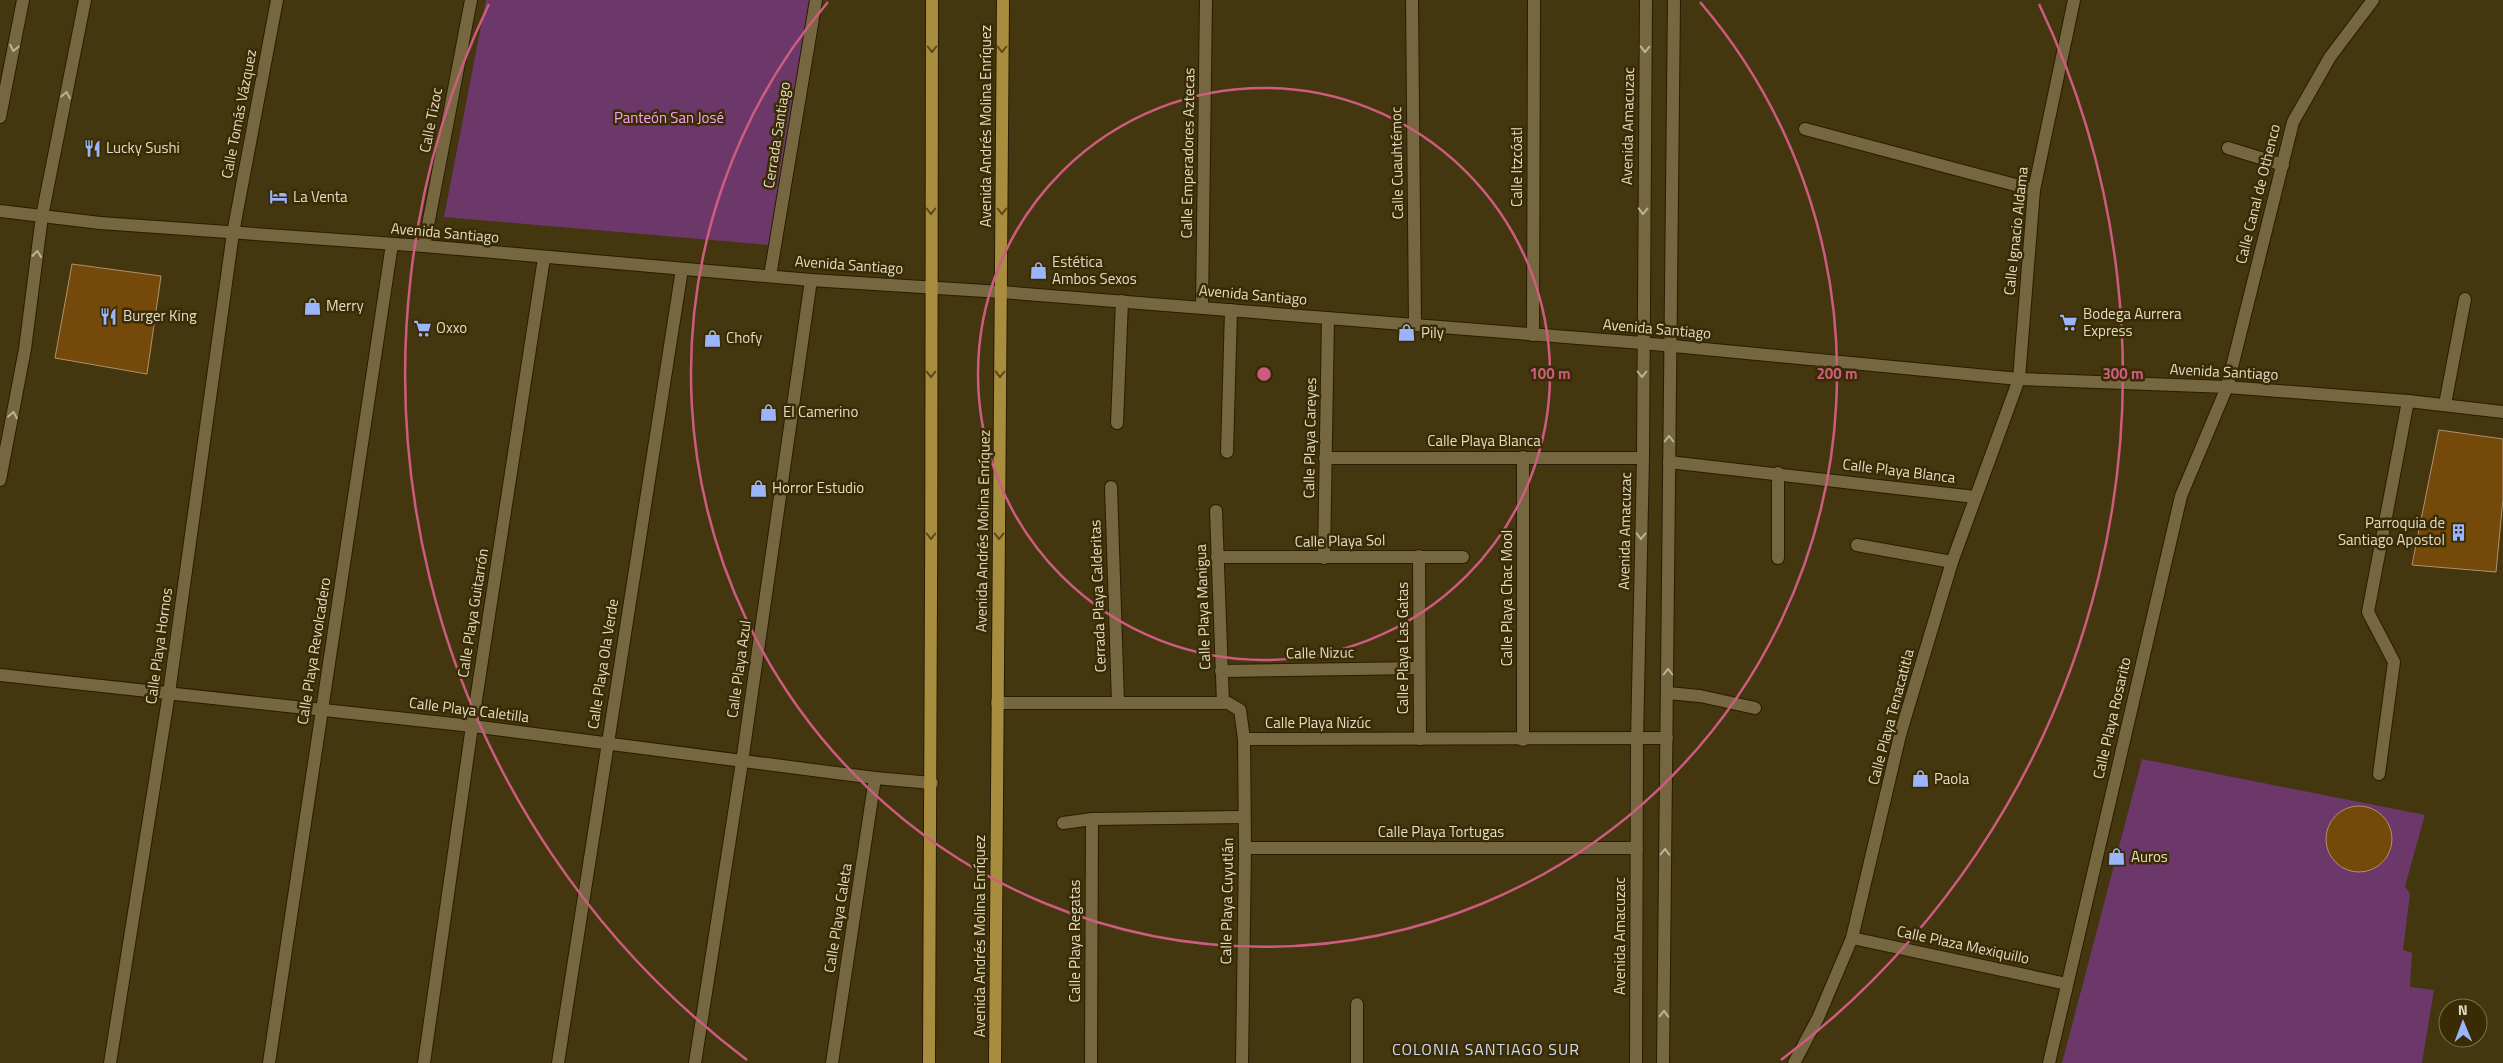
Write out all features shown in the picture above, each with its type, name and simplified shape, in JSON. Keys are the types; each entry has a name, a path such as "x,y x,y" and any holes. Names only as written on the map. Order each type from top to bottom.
{"main road":[{"path":"929,1063 932,783 930,287 932,0"},
{"name":"Avenida Andrés Molina Enríquez","path":"995,1063 1002,0"}],"street":[{"path":"0,117 23,0"},
{"path":"0,480 25,349 42,216 85,0"},
{"name":"Calle Tomás Vázquez","path":"233,233 277,0"},
{"name":"Calle Tizoc","path":"424,246 471,0"},
{"name":"Cerrada Santiago","path":"770,276 816,0"},
{"name":"Calle Emperadores Aztecas","path":"1202,307 1206,0"},
{"name":"Calle Cuauhtémoc","path":"1412,0 1415,325"},
{"name":"Calle Itzcóatl","path":"1533,335 1534,0"},
{"name":"Avenida Amacuzac","path":"1636,1063 1636,739 1643,458 1642,343 1646,0"},
{"path":"1663,1063 1674,0"},
{"name":"Calle Ignacio Aldama","path":"2019,379 2034,190 2074,0"},
{"name":"Calle Canal de Othenco","path":"2227,387 2293,122 2330,57 2373,0"},
{"path":"1805,129 2034,190"},
{"path":"2228,148 2283,165"},
{"name":"Avenida Santiago","path":"0,211 233,233 424,246 682,270 1202,307 1642,343 2019,379 2227,387 2445,404 2503,412"},
{"name":"Calle Playa Hornos","path":"110,1063 169,693 233,233"},
{"name":"Calle Playa Revolcadero","path":"269,1063 392,244"},
{"name":"Calle Playa Guitarrón","path":"424,1063 472,726 544,258"},
{"name":"Calle Playa Ola Verde","path":"558,1063 682,270"},
{"name":"Calle Playa Azul","path":"695,1063 742,762 810,280"},
{"path":"2445,404 2465,298"},
{"path":"1117,423 1122,301"},
{"path":"1228,452 1231,310"},
{"name":"Calle Playa Careyes","path":"1324,558 1328,318"},
{"name":"Calle Playa Tenacatitla","path":"1794,1063 1818,1018 1852,938 1900,735 1952,562 2019,379"},
{"name":"Calle Playa Rosarito","path":"2049,1063 2181,496 2227,387"},
{"path":"2379,774 2394,662 2368,612 2408,401"},
{"name":"Calle Playa Chac Mool","path":"1523,457 1523,740"},
{"name":"Calle Playa Blanca","path":"1325,458 1643,458"},
{"name":"Calle Playa Blanca","path":"1669,462 1975,497"},
{"path":"1778,473 1778,558"},
{"name":"Cerrada Playa Calderitas","path":"1111,487 1118,704"},
{"name":"Calle Playa Manigua","path":"1216,511 1222,703"},
{"path":"1857,545 1952,562"},
{"name":"Calle Playa Las Gatas","path":"1419,556 1420,739"},
{"name":"Calle Playa Sol","path":"1217,558 1463,557"},
{"name":"Calle Nizuc","path":"1221,671 1419,668"},
{"name":"Calle Playa Caletilla","path":"0,676 472,726 742,762 932,783"},
{"path":"1667,693 1700,696 1755,708"},
{"path":"998,703 1222,703"},
{"name":"Calle Playa Nizúc","path":"1222,703 1228,703 1240,710 1244,739 1523,740 1667,738"},
{"name":"Calle Playa Cuyutlán","path":"1242,1063 1245,848 1244,739"},
{"name":"Calle Playa Caleta","path":"832,1063 875,778"},
{"path":"1063,823 1092,819 1244,817"},
{"name":"Calle Playa Regatas","path":"1091,1063 1092,819"},
{"name":"Calle Playa Tortugas","path":"1245,848 1637,848"},
{"name":"Calle Plaza Mexiquillo","path":"1852,938 2067,984"},
{"path":"1356,1063 1358,1004"}],"green space":[{"name":"Panteón San José","path":"486,0 811,0 769,245 444,217"},
{"path":"2142,759 2425,815 2405,886 2410,894 2403,950 2412,953 2410,987 2434,990 2422,1063 2062,1063"}],"building":[{"name":"Burger King","path":"72,264 161,276 147,374 55,358"},
{"name":"Parroquia de Santiago Apostol","path":"2439,430 2503,439 2503,499 2496,572 2412,565"},
{"path":"2359,806 2371,809 2382,816 2389,827 2392,839 2389,851 2382,862 2371,869 2359,872 2347,869 2336,862 2329,851 2326,839 2329,827 2336,816 2347,809"}],"place":[{"name":"Lucky Sushi","path":"92,148"},
{"name":"La Venta","path":"279,197"},
{"name":"Estética Ambos Sexos","path":"1038,271"},
{"name":"Merry","path":"312,306"},
{"name":"Burger King","path":"109,316"},
{"name":"Bodega Aurrera Express","path":"2069,323"},
{"name":"Oxxo","path":"422,328"},
{"name":"Pily","path":"1407,333"},
{"name":"Chofy","path":"712,338"},
{"name":"El Camerino","path":"769,412"},
{"name":"Horror Estudio","path":"758,488"},
{"name":"Parroquia de Santiago Apostol","path":"2459,532"},
{"name":"Paola","path":"1920,779"},
{"name":"Auros","path":"2117,857"}],"district":[{"name":"COLONIA SANTIAGO SUR","path":"1486,1049"}]}
